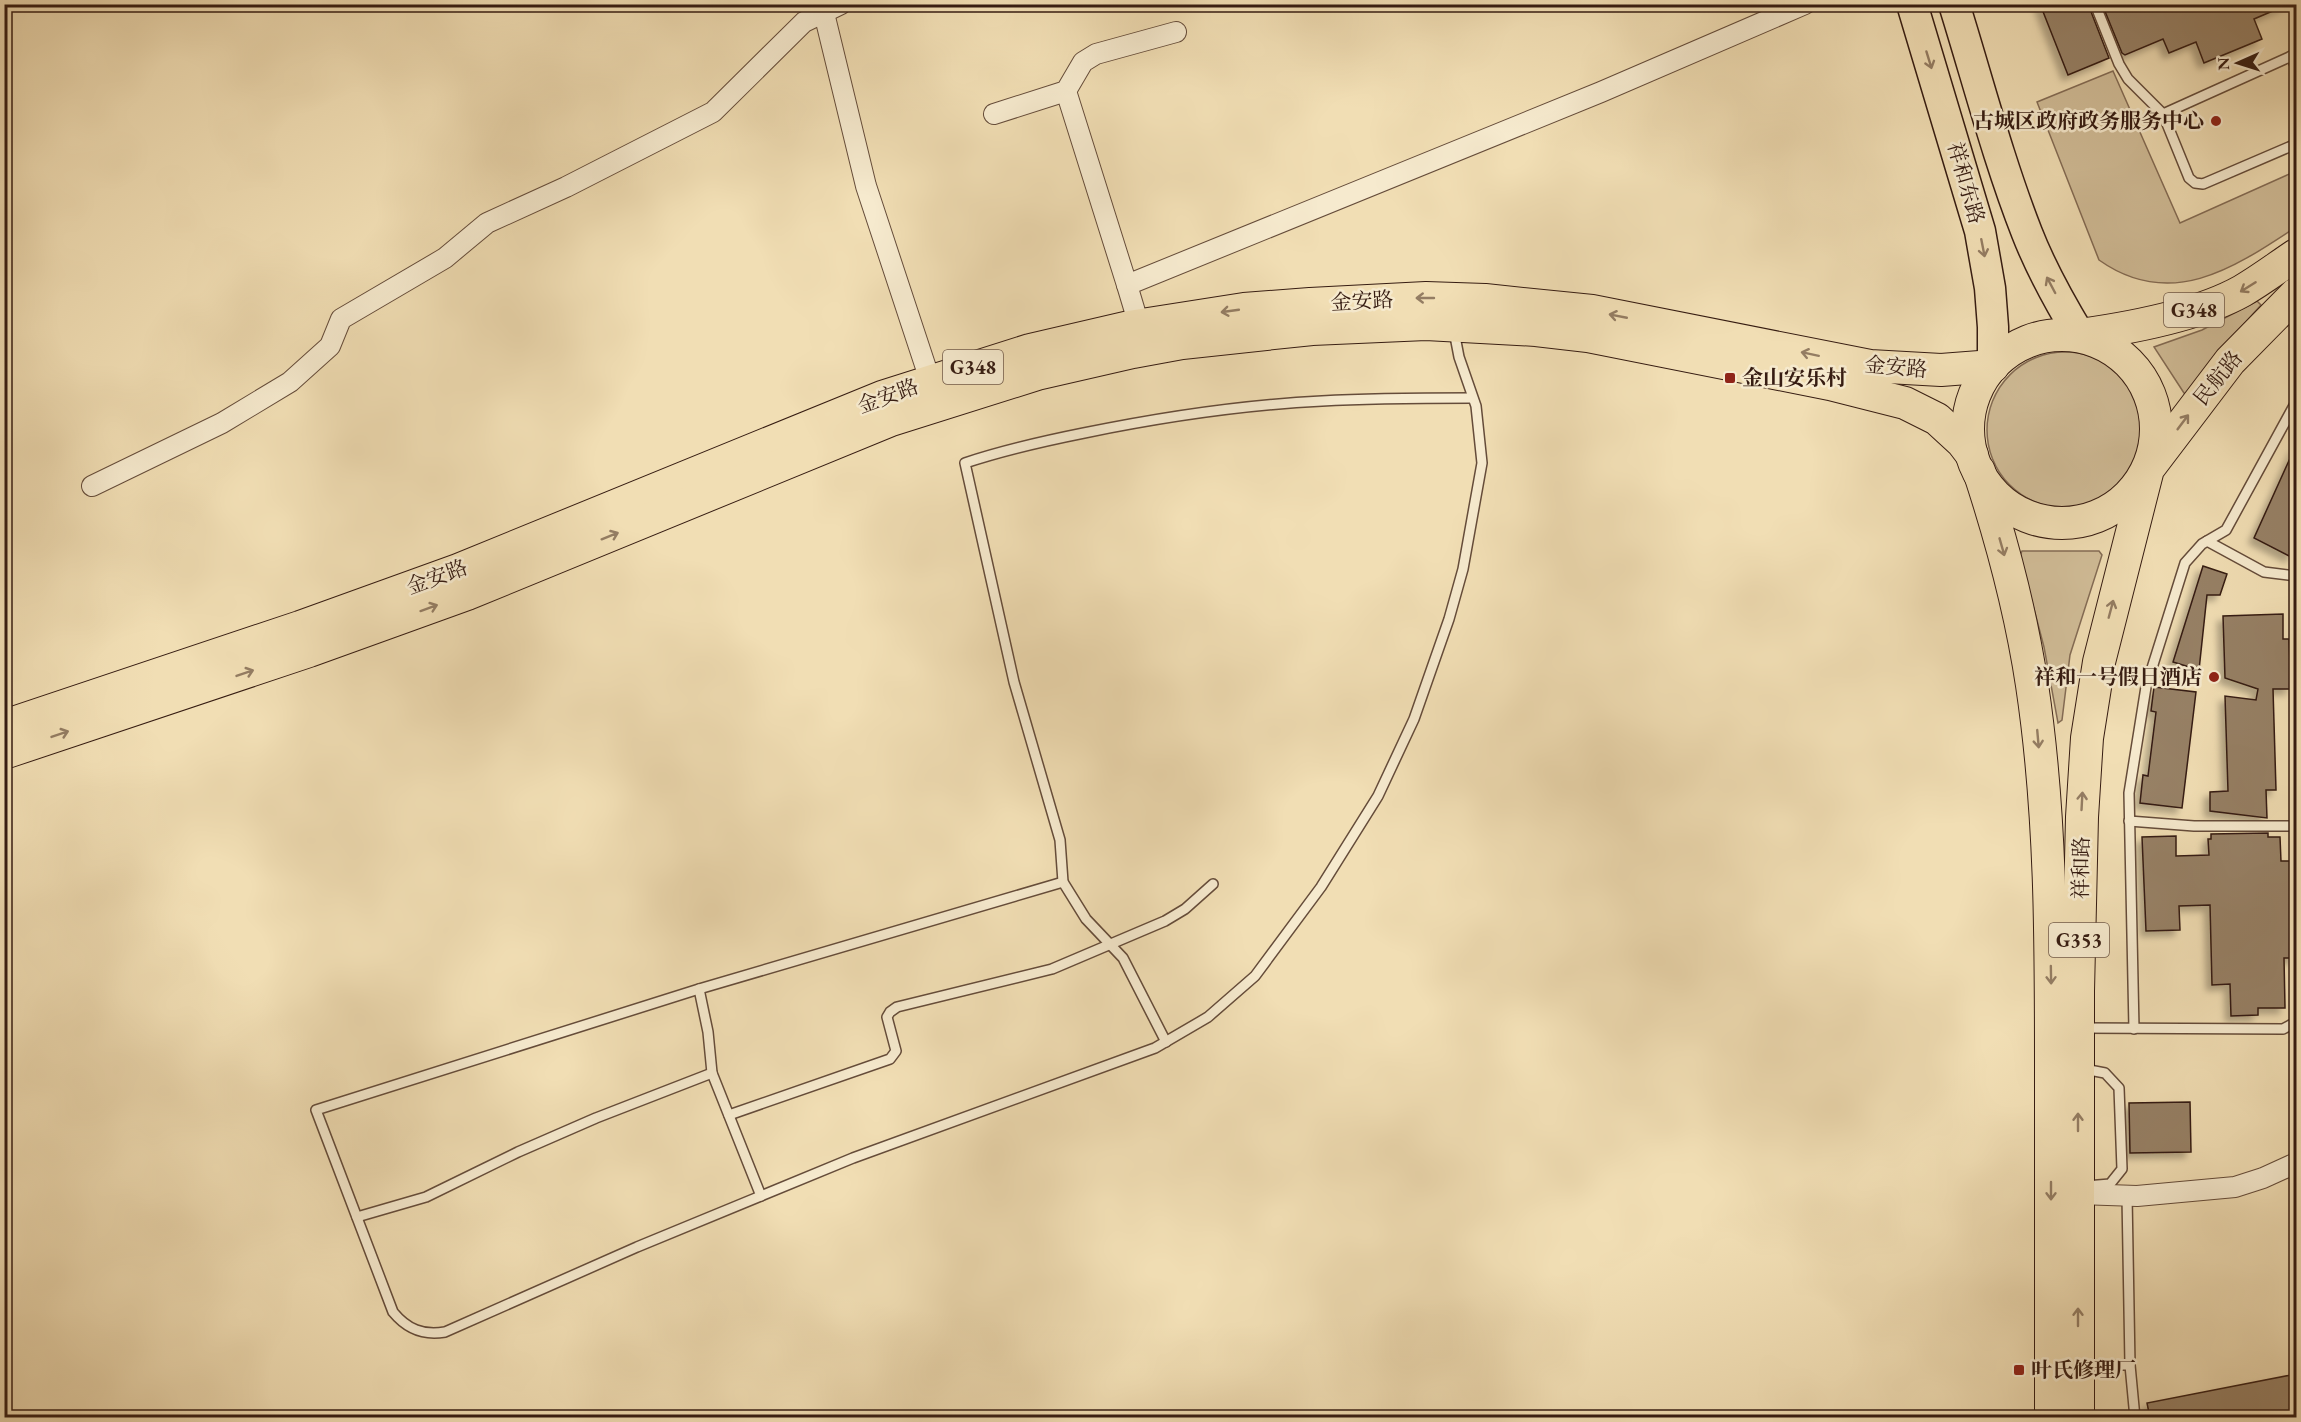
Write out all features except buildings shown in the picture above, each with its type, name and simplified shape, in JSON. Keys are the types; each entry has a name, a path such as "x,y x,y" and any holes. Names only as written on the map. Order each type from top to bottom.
{"highway":[{"name":"G348","path":"2080,336 2096,340 2125,358 2146,384 2156,418 2155,444 2148,469 2133,490 2114,508 2082,521 2047,522 2014,510 1994,493 1975,463 1969,437 1972,402 1978,386 1993,366 2014,348 2029,340 2046,336 2080,336 2149,323 2212,303 2240,291 2296,255"},
{"name":"民航路","path":"2148,469 2230,361 2296,294"},
{"name":"金安路","path":"4,726 300,627 458,570 812,424 930,380 1030,350 1139,325 1244,309 1368,299 1485,300 1592,312 1870,366 1941,370 1993,366"},
{"name":"金安路","path":"4,753 309,651 467,594 891,420 1026,378 1133,352 1247,335 1369,325 1453,324 1588,336 1819,382 1905,403 1937,419 1962,442 1975,463"},
{"name":"祥和路","path":"1975,463 2002,545 2023,630 2037,722 2047,833 2051,969 2051,1418"},
{"name":"祥和路","path":"2078,1418 2078,1028 2082,817 2088,728 2107,625 2148,469"}],"main road":[{"name":"祥和东路","path":"1912,4 1980,231 1990,288 1993,366"},
{"name":"祥和东路","path":"1954,4 2011,191 2047,277 2080,336"}],"street":[{"path":"1127,285 1601,92 1805,4"},
{"path":"92,486 222,423 290,381 330,346 341,319 445,258 487,223 566,187 713,112 804,22 833,9 866,186 930,380"},
{"path":"994,114 1066,92 1083,62 1096,54 1176,32"},
{"path":"1066,92 1139,325"},
{"path":"2078,1190 2127,1196 2235,1187 2256,1181 2296,1163"}],"lane":[{"path":"2095,4 2124,72 2163,114 2189,178 2195,183 2203,184 2296,144"},
{"path":"2163,114 2294,55 2296,68"},
{"path":"1063,882 699,989 316,1110 393,1312 409,1327 427,1333 445,1332 637,1247 853,1158 1128,1059 1166,1042 1208,1017 1255,976 1289,932 1350,843 1378,796 1397,758 1433,670 1463,568 1482,463 1481,436 1459,357 1453,324"},
{"path":"1166,1042 1123,958 1086,918 1063,882 1060,840 1014,682 965,463 1054,439 1122,425 1227,409 1321,401 1472,398"},
{"path":"2134,1029 2128,821 2129,793 2146,687 2185,562 2207,541 2226,530 2296,402"},
{"path":"2207,541 2264,572 2296,576"},
{"path":"2128,821 2194,826 2296,825"},
{"path":"729,1115 890,1059 896,1051 887,1017 897,1007 1053,969 1165,921 1185,909 1213,884"},
{"path":"699,989 708,1032 712,1073 761,1196"},
{"path":"2078,1028 2283,1029 2296,1022"},
{"path":"2078,1068 2105,1074 2119,1088 2122,1169 2110,1184 2078,1190"},
{"path":"357,1217 426,1197 528,1148 712,1073"},
{"path":"2127,1196 2130,1365 2135,1418"},
{"path":"2078,1365 2130,1365"}],"shaded area":[{"path":"2113,71 2180,223 2296,171 2296,227 2249,257 2225,269 2201,278 2177,283 2151,282 2126,275 2099,260 2037,102"},
{"path":"2257,301 2261,305 2218,353 2189,394 2184,393 2154,347 2202,330"},
{"path":"2065,352 2080,353 2095,358 2109,365 2120,375 2130,386 2137,400 2142,415 2142,445 2137,460 2130,474 2120,485 2109,495 2095,502 2080,507 2065,508 2050,507 2035,502 2021,495 2010,485 2000,474 1993,460 1988,445 1987,430 1988,415 1993,400 2000,386 2010,375 2021,365 2035,358 2050,353"},
{"path":"2022,551 2099,551 2102,555 2070,655 2062,720 2058,723 2044,647 2020,556"}],"place":[{"name":"古城区政府政务服务中心","path":"2216,121"},
{"name":"金山安乐村","path":"1730,378"},
{"name":"祥和一号假日酒店","path":"2214,677"},
{"name":"叶氏修理厂","path":"2019,1370"}]}
